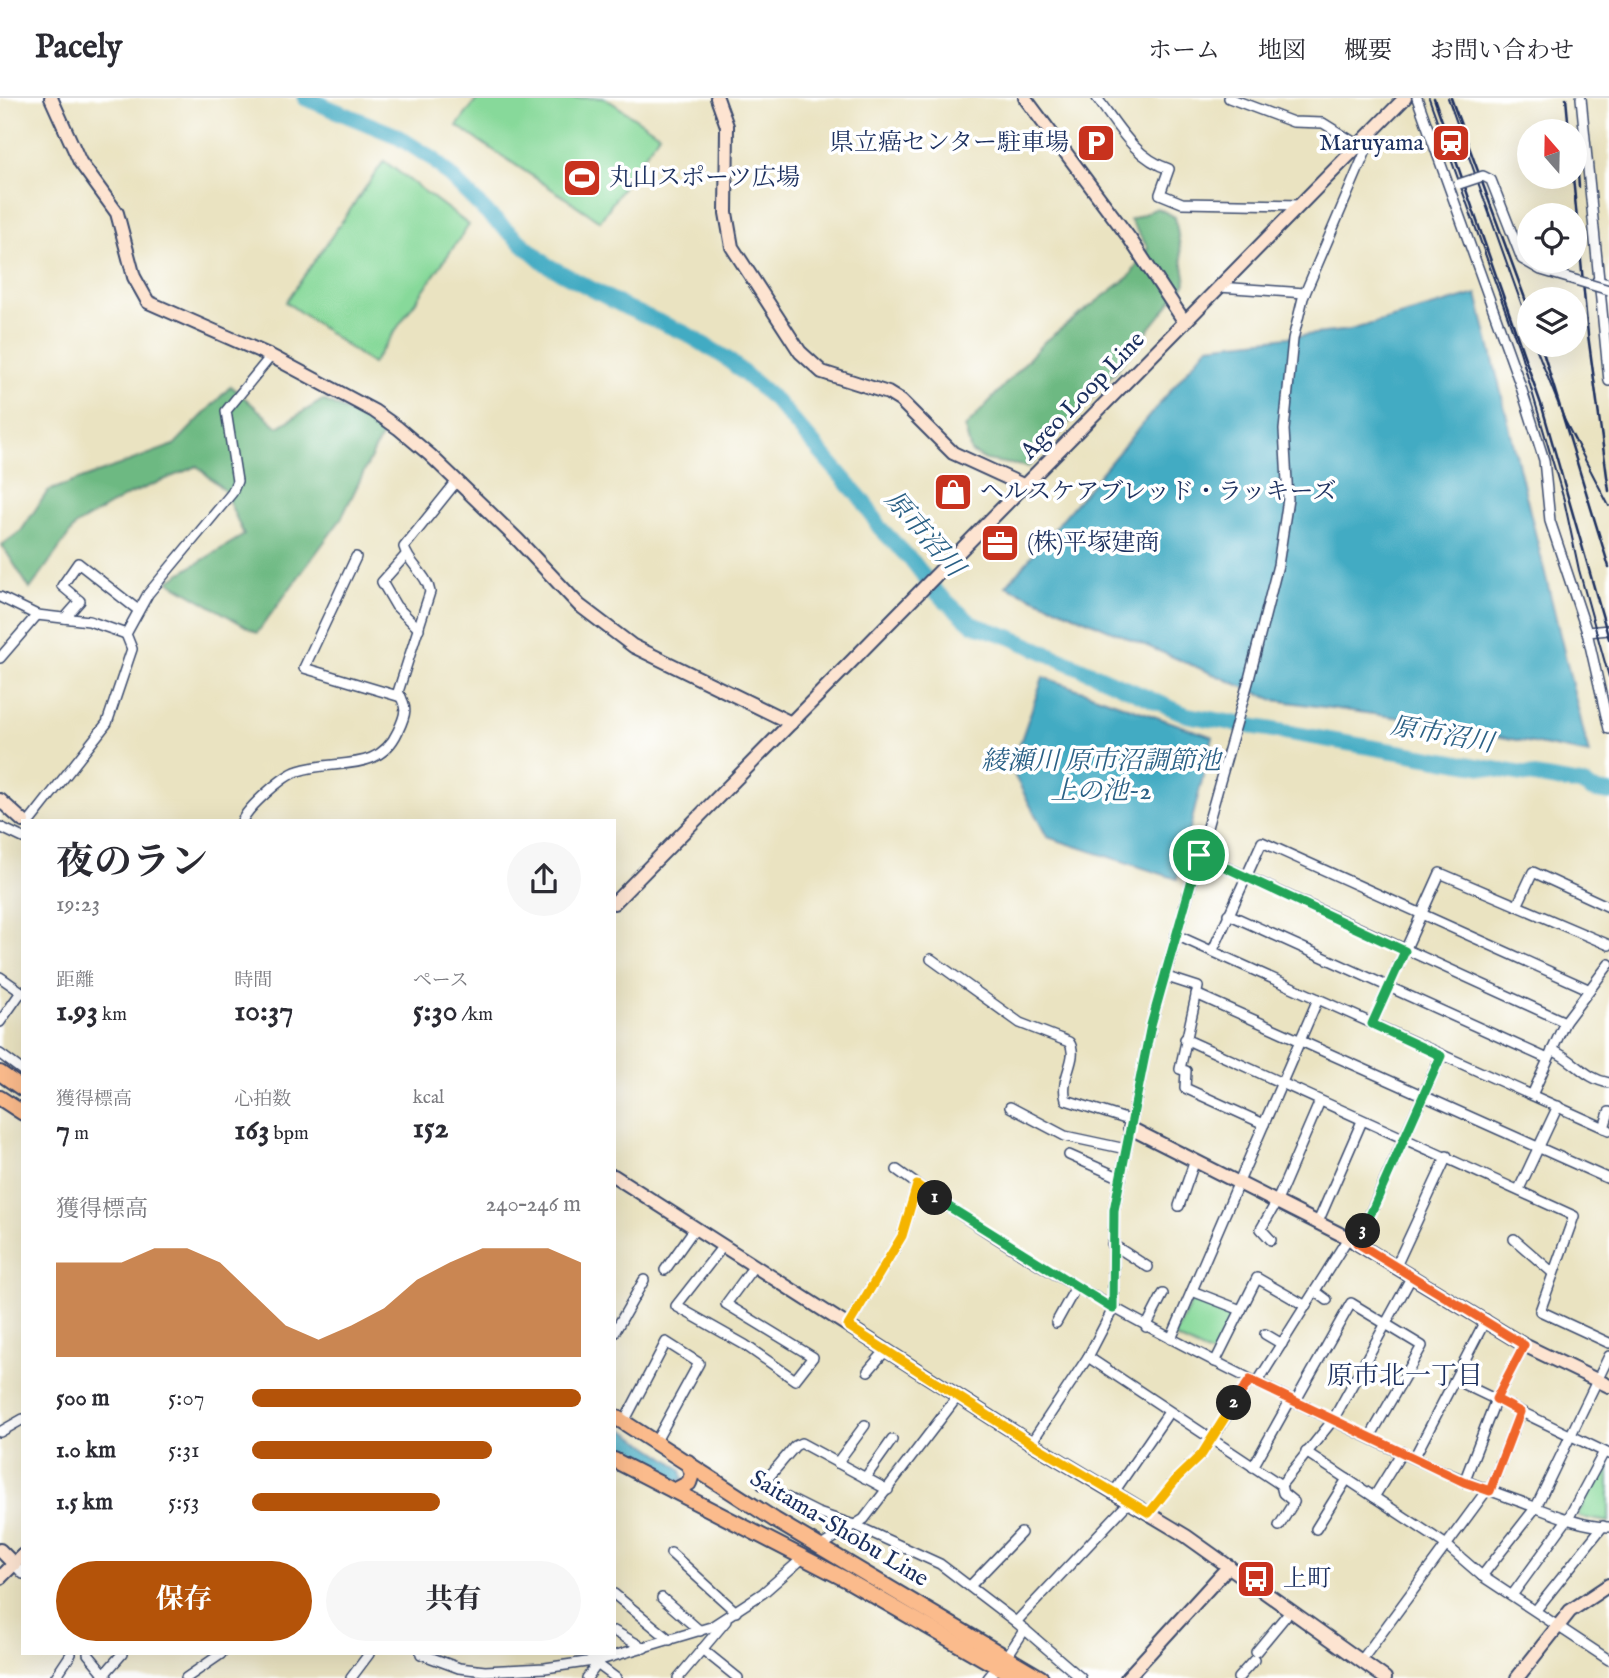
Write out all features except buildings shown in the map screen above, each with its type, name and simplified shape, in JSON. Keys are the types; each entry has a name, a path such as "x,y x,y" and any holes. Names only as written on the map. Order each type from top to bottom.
{"main road":[{"path":"0,1073 21,1087"},
{"path":"0,1098 21,1112"},
{"name":"Saitama-Shobu Line","path":"619,1419 821,1546 997,1668 1041,1678"},
{"name":"Saitama-Shobu Line","path":"616,1461 878,1596 1017,1678"},
{"path":"674,1491 689,1483 692,1475 688,1462"}],"street":[{"path":"51,98 80,162 117,213 134,277 146,299 155,307 271,356 374,411 430,454 579,605 612,632 791,723"},
{"path":"717,98 727,126 726,213 732,247 800,352 822,372 888,393 901,401 953,453 1025,486"},
{"path":"1025,98 1130,239 1184,321"},
{"path":"1097,98 1136,150 1152,163 1169,169 1160,194 1182,203 1301,205"},
{"path":"1229,98 1293,122 1323,123 1360,146"},
{"name":"Ageo Loop Line","path":"616,902 1405,98"},
{"path":"1417,98 1455,186 1544,460 1550,521 1587,632 1609,729"},
{"path":"1581,98 1609,381"},
{"path":"1031,1443 1088,1357 1113,1309 1114,1210 1151,1025 1278,565 1288,499 1284,430 1293,339 1305,293 1374,132"},
{"path":"1455,186 1483,176 1490,178 1517,250 1526,263 1609,290"},
{"path":"1597,281 1609,284"},
{"path":"1219,287 1305,293"},
{"path":"1599,296 1609,298"},
{"path":"32,819 107,723 131,649 126,634 138,610 232,493 237,481 226,411 271,356"},
{"path":"244,819 254,805 298,771 364,763 387,749 406,714 406,705 398,692 430,592 428,583 406,555 406,541 457,481"},
{"path":"406,555 383,582 396,606 419,629"},
{"path":"356,557 304,668 401,697"},
{"path":"65,618 80,601 62,586 78,563 138,610"},
{"path":"0,597 37,615 89,621 126,634"},
{"path":"2,651 37,615"},
{"path":"1587,632 1609,630"},
{"path":"0,800 21,819"},
{"path":"0,827 21,837"},
{"path":"1213,950 1262,842 1588,989"},
{"path":"1199,855 1565,1022"},
{"path":"1517,906 1533,872 1609,907"},
{"path":"1372,1024 1440,873 1609,945"},
{"path":"1228,914 1389,987 1550,1055 1572,1059 1597,1081 1609,1083"},
{"path":"1176,935 1606,1129 1609,1112"},
{"path":"931,959 1020,1023 1069,1042 1073,1053 1062,1088 1066,1100 1131,1124 1195,1160 1318,1222 1396,1266 1524,1345 1604,1383"},
{"path":"1532,1095 1565,1022 1609,964"},
{"path":"1164,976 1198,987 1180,1069 1186,1072 1185,1088 1264,1124"},
{"path":"0,977 21,992"},
{"path":"0,1022 21,994"},
{"path":"1196,994 1609,1179"},
{"path":"1171,1339 1318,999"},
{"path":"1185,1039 1574,1216 1540,1311 1609,1343"},
{"path":"0,1054 21,1066"},
{"path":"1149,1513 1211,1440 1282,1345 1315,1291 1353,1241 1406,1139 1441,1056"},
{"path":"1271,1240 1261,1229 1277,1201 1320,1101"},
{"path":"1519,1189 1540,1150 1558,1106"},
{"path":"1010,1107 1065,1136 1126,1149"},
{"path":"1318,1222 1362,1121"},
{"path":"1069,1155 1121,1178"},
{"path":"1396,1266 1447,1156"},
{"path":"1179,1206 1195,1160"},
{"path":"897,1170 1076,1287 1215,1362 1464,1482 1606,1527 1536,1610"},
{"path":"616,1176 1031,1443 1149,1513 1385,1678"},
{"path":"848,1326 902,1236 917,1185"},
{"path":"665,1270 695,1228"},
{"path":"1514,1238 1553,1273"},
{"path":"1112,1244 1148,1266"},
{"path":"723,1246 676,1306 745,1345 795,1380 813,1357 726,1304 754,1266"},
{"path":"1281,1485 1333,1420 1412,1276"},
{"path":"1215,1362 1256,1278 1306,1306"},
{"path":"616,1328 644,1280"},
{"path":"1056,1323 1076,1287"},
{"path":"1192,1291 1241,1310"},
{"path":"1315,1291 1327,1300"},
{"path":"1146,1327 1163,1294"},
{"path":"1253,1467 1351,1303 1422,1346 1370,1437"},
{"path":"1414,1458 1486,1320"},
{"path":"1265,1334 1282,1345"},
{"path":"619,1419 666,1342 699,1363 656,1441"},
{"path":"1464,1482 1496,1399 1524,1345"},
{"path":"868,1371 886,1350"},
{"path":"1482,1576 1536,1507 1572,1436 1604,1383 1609,1356"},
{"path":"1088,1357 1281,1485 1283,1493 1294,1502 1279,1526"},
{"path":"1455,1380 1606,1453 1569,1517 1513,1594"},
{"path":"821,1546 857,1526 888,1490 958,1396"},
{"path":"1114,1492 1169,1412"},
{"path":"1361,1661 1488,1490 1520,1412"},
{"path":"0,1432 21,1420"},
{"path":"837,1463 865,1425"},
{"path":"865,1478 892,1440"},
{"path":"888,1490 802,1443 795,1446 762,1485 818,1513 857,1526 940,1564 1025,1629 1081,1678"},
{"path":"1307,1452 1446,1544 1482,1576 1609,1660"},
{"path":"1374,1497 1402,1452"},
{"path":"1316,1529 1347,1479"},
{"path":"1016,1622 1130,1501"},
{"path":"970,1586 1021,1533"},
{"path":"0,1550 20,1565 0,1578"},
{"path":"671,1553 734,1613"},
{"path":"678,1678 734,1613 804,1557"},
{"path":"1127,1678 1228,1566"},
{"path":"1517,1678 1558,1624 1585,1599 1609,1585"},
{"path":"616,1596 670,1640"},
{"path":"662,1598 700,1631"},
{"path":"1238,1678 1290,1611"},
{"path":"441,1657 459,1668 482,1674 599,1662 700,1631 734,1613"},
{"path":"997,1668 1025,1629"},
{"path":"616,1632 645,1648"},
{"path":"702,1649 738,1678"},
{"path":"54,1678 70,1655"},
{"path":"89,1655 104,1676 121,1655"},
{"path":"186,1678 219,1655"},
{"path":"351,1678 368,1655"},
{"path":"591,1655 616,1678"},
{"path":"587,1678 599,1662"},
{"path":"538,1678 545,1668"}],"green space":[{"name":"丸山スポーツ広場","path":"478,98 605,98 659,134 600,221 457,126"},
{"path":"384,161 469,225 372,364 286,302"},
{"path":"1157,208 1175,217 1186,283 1114,373 1028,467 986,460 971,452 965,428 1045,341 1130,276 1148,248 1130,220"},
{"path":"231,386 278,427 323,400 385,429 341,519 257,633 168,581 244,535 224,490 197,466 128,495 76,525 30,589 2,545 21,531 48,491 174,445"},
{"path":"1199,1296 1235,1313 1212,1355 1176,1338 1175,1334 1194,1297"},
{"path":"1605,1460 1609,1460 1609,1522 1579,1517 1578,1514"}],"water":[{"path":"1477,294 1589,754 1408,719 1274,700 1006,586 1208,346 1350,330"},
{"name":"綾瀬川 原市沼調節池 上の池-2","path":"1043,677 1213,737 1177,879 1047,837 1011,769"},
{"path":"616,1424 681,1470 683,1479 672,1484 616,1453"}],"waterway":[{"name":"原市沼川","path":"305,98 395,135 433,159 487,213 547,265 627,308 685,333 726,358 775,400 864,502 879,527 914,563 936,592 972,624 1010,637 1187,715 1586,785 1592,790 1609,793"}],"tram line":[{"path":"1429,98 1520,351 1564,500 1579,570 1609,677"},
{"path":"1448,98 1517,292"},
{"path":"1540,357 1565,421 1609,506"}],"railway":[{"path":"1434,98 1542,407 1609,639"},
{"path":"1451,98 1521,287"},
{"path":"1566,98 1568,119"},
{"path":"1574,189 1588,335 1609,491"},
{"path":"1545,357 1609,567"}],"place":[{"name":"県立癌センター駐車場","path":"1096,143"},
{"name":"Maruyama","path":"1451,143"},
{"name":"丸山スポーツ広場","path":"582,178"},
{"name":"ヘルスケアブレッド・ラッキーズ","path":"953,492"},
{"name":"(株)平塚建商","path":"1000,543"},
{"name":"上町","path":"1256,1579"}],"district":[{"name":"原市北一丁目","path":"1405,1376"}],"route":[{"path":"1199,855 1405,951 1372,1024 1441,1056 1357,1243 1524,1345 1496,1399 1520,1412 1490,1491 1464,1482 1250,1380 1202,1454 1178,1477 1149,1513 1031,1443 848,1326 902,1236 917,1185 985,1231 1113,1309 1111,1234 1114,1210 1151,1025 1199,855"}]}
